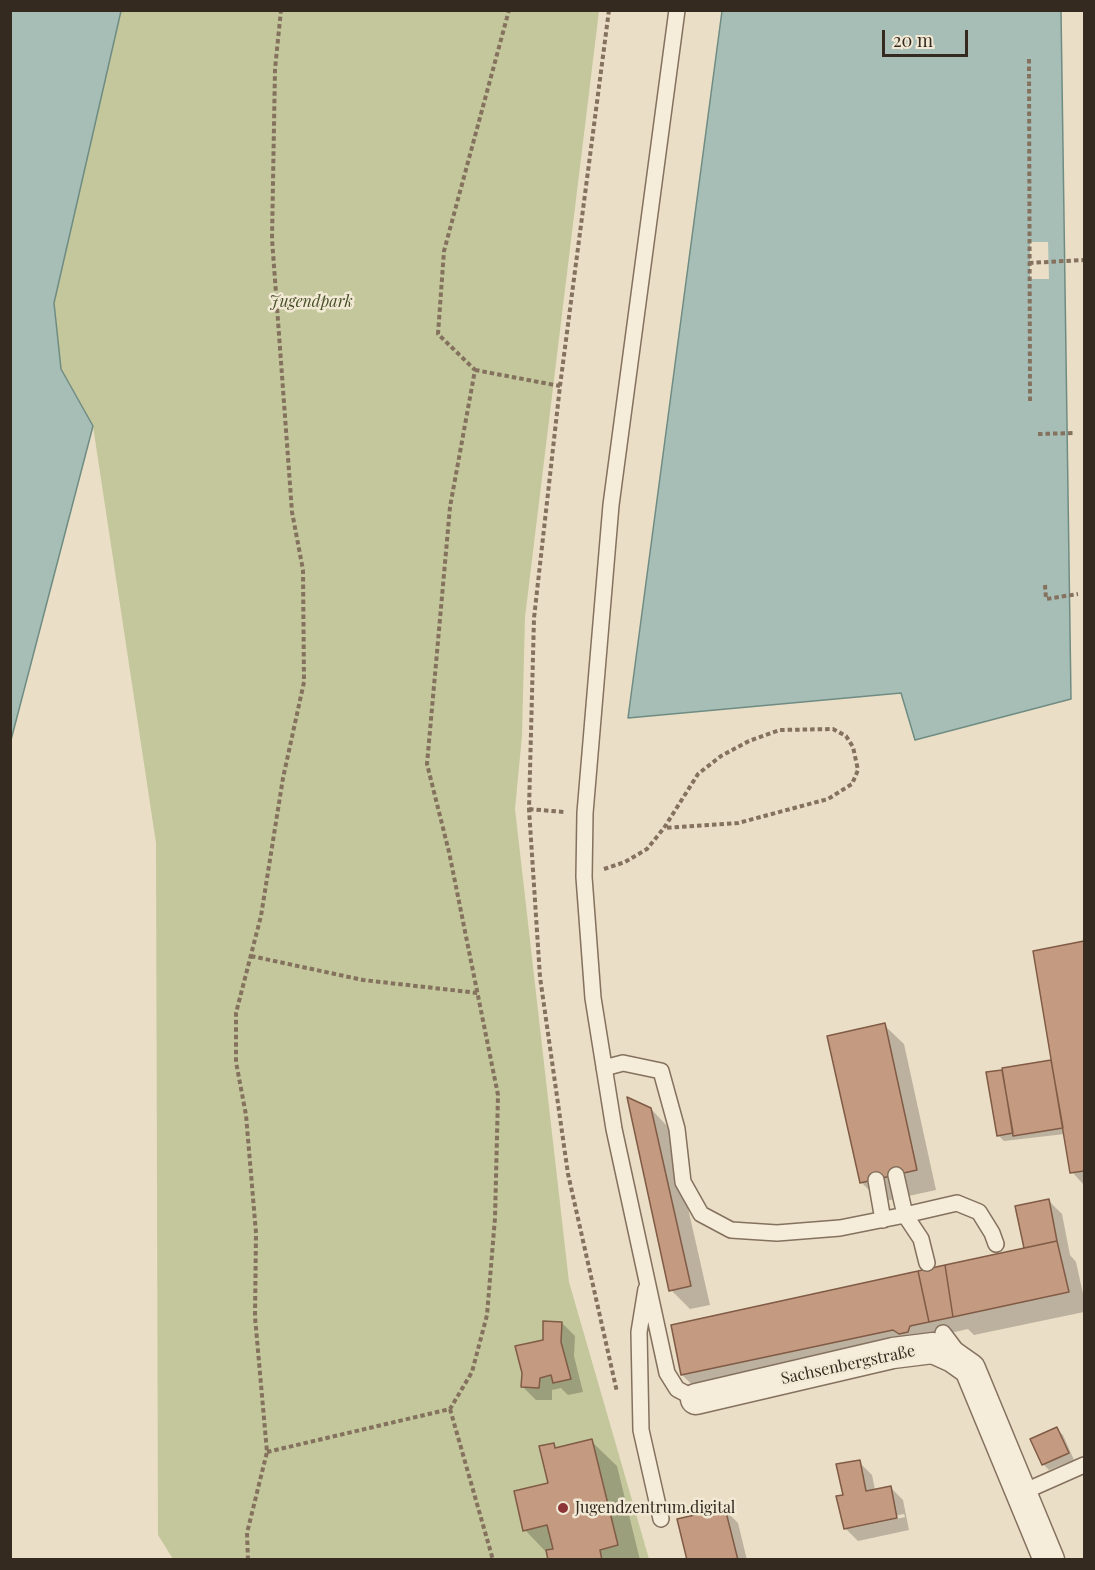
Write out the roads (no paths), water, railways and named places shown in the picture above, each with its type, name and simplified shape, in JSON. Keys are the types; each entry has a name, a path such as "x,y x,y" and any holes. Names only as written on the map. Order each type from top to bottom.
{"street":[{"name":"Sachsenbergstraße","path":"696,1399 893,1353 933,1348 953,1357 970,1370"},
{"path":"970,1370 1023,1492 1048,1560"}],"lane":[{"path":"677,10 611,505 585,813 584,877 593,998 614,1129 667,1373 677,1389 696,1399"},
{"path":"604,1068 623,1063 661,1071 677,1129 683,1182 701,1214 731,1230 777,1233 840,1228 957,1203 979,1212 996,1244"},
{"path":"896,1175 905,1215 921,1239 927,1263"},
{"path":"876,1179 883,1220"},
{"path":"647,1281 639,1332 641,1430 661,1520"},
{"path":"943,1333 970,1370"},
{"path":"1023,1492 1084,1465"}],"water":[{"path":"11,10 121,11 54,303 61,369 93,426 11,740"},
{"path":"722,11 1061,11 1071,699 915,740 901,693 628,718"}],"place":[{"name":"Jugendzentrum.digital","path":"563,1508"}],"park label":[{"name":"Jugendpark","path":"311,302"}]}
